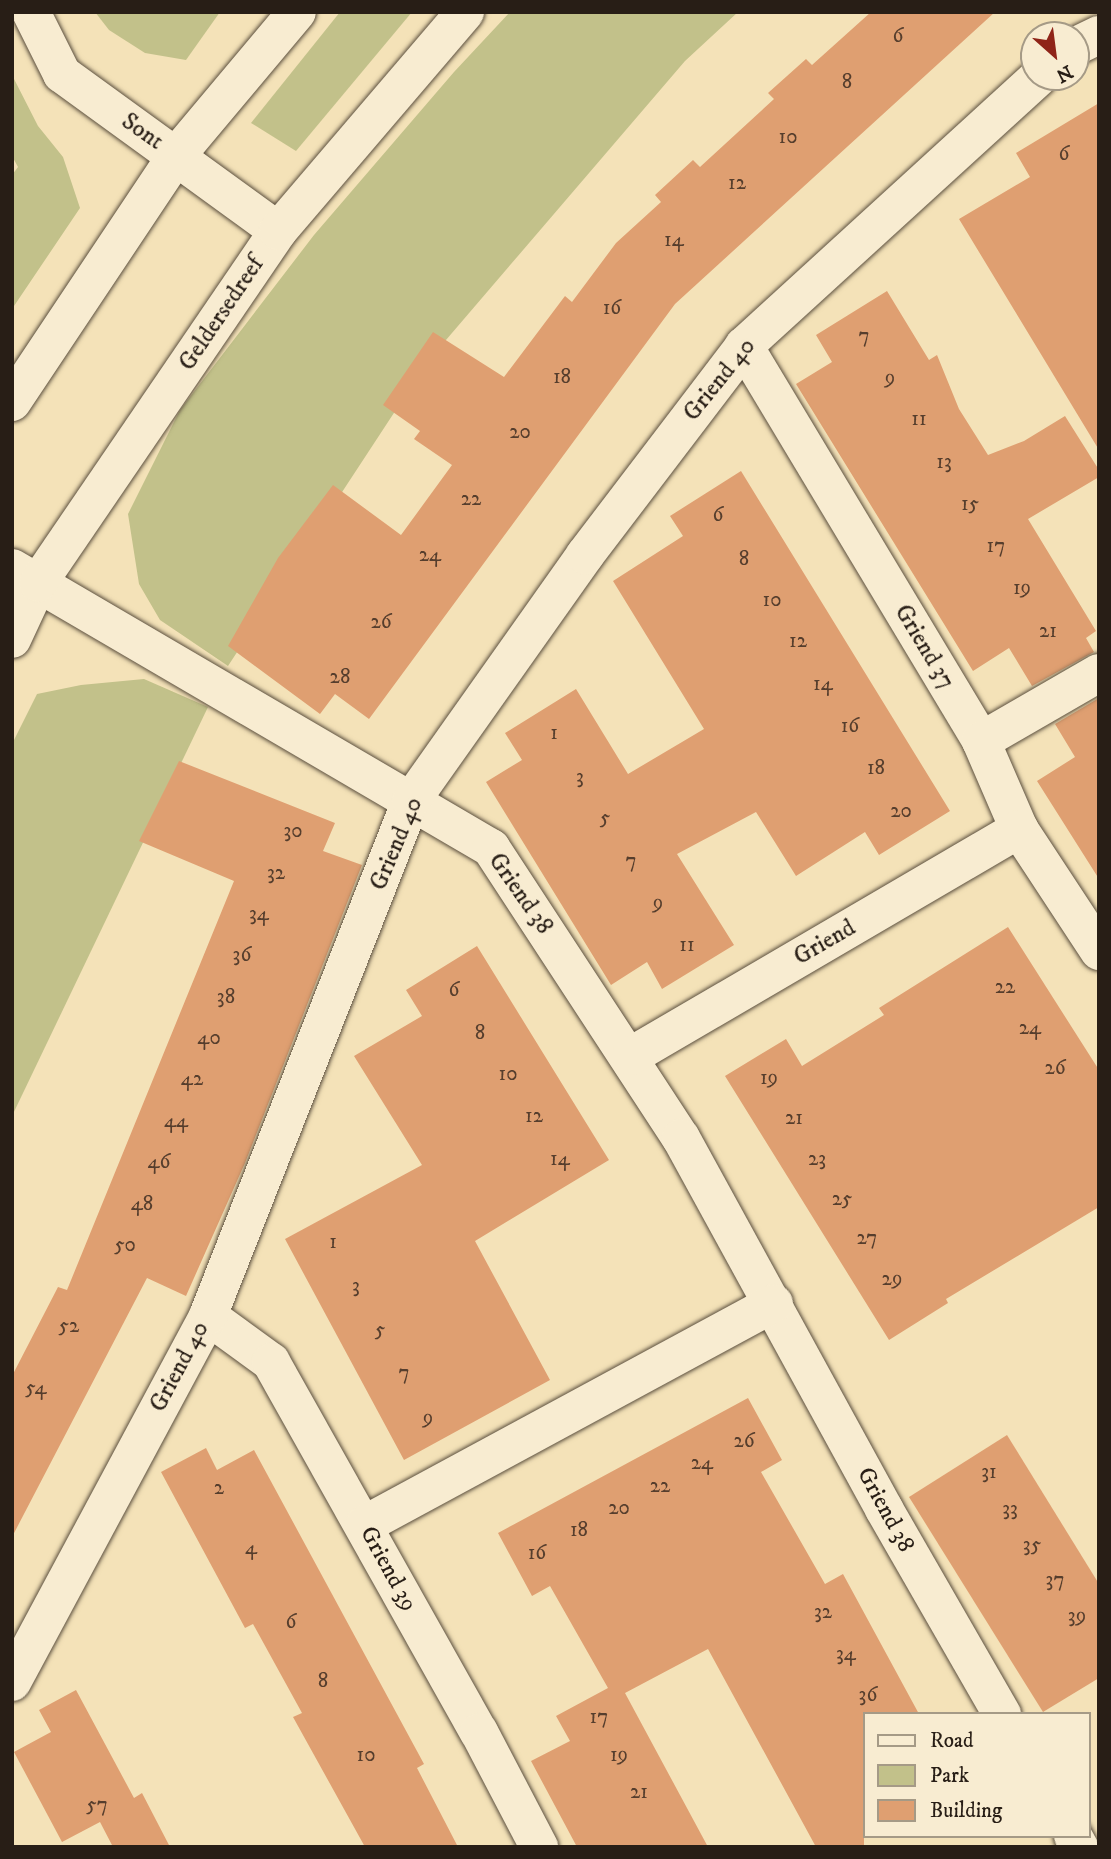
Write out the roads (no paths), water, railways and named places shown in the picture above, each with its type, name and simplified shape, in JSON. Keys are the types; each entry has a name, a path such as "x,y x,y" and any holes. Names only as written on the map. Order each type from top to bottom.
{"street":[{"name":"Sont","path":"31,12 61,74 278,231"},
{"path":"12,402 176,156 297,12"},
{"name":"Geldersedreef","path":"12,639 25,575 278,231 465,12"},
{"name":"Griend 40","path":"12,1682 208,1316 324,1028 411,801 585,555 744,346 1024,91"},
{"name":"Griend 37","path":"744,346 981,741 1019,829 1099,951"},
{"name":"Griend 38","path":"25,575 491,848 631,1056 681,1138 774,1303 884,1509 1001,1712"},
{"path":"981,741 1099,673"},
{"name":"Griend","path":"631,1056 1019,829"},
{"path":"364,1525 774,1303"},
{"name":"Griend 39","path":"208,1316 271,1362 364,1525 539,1847"}]}
